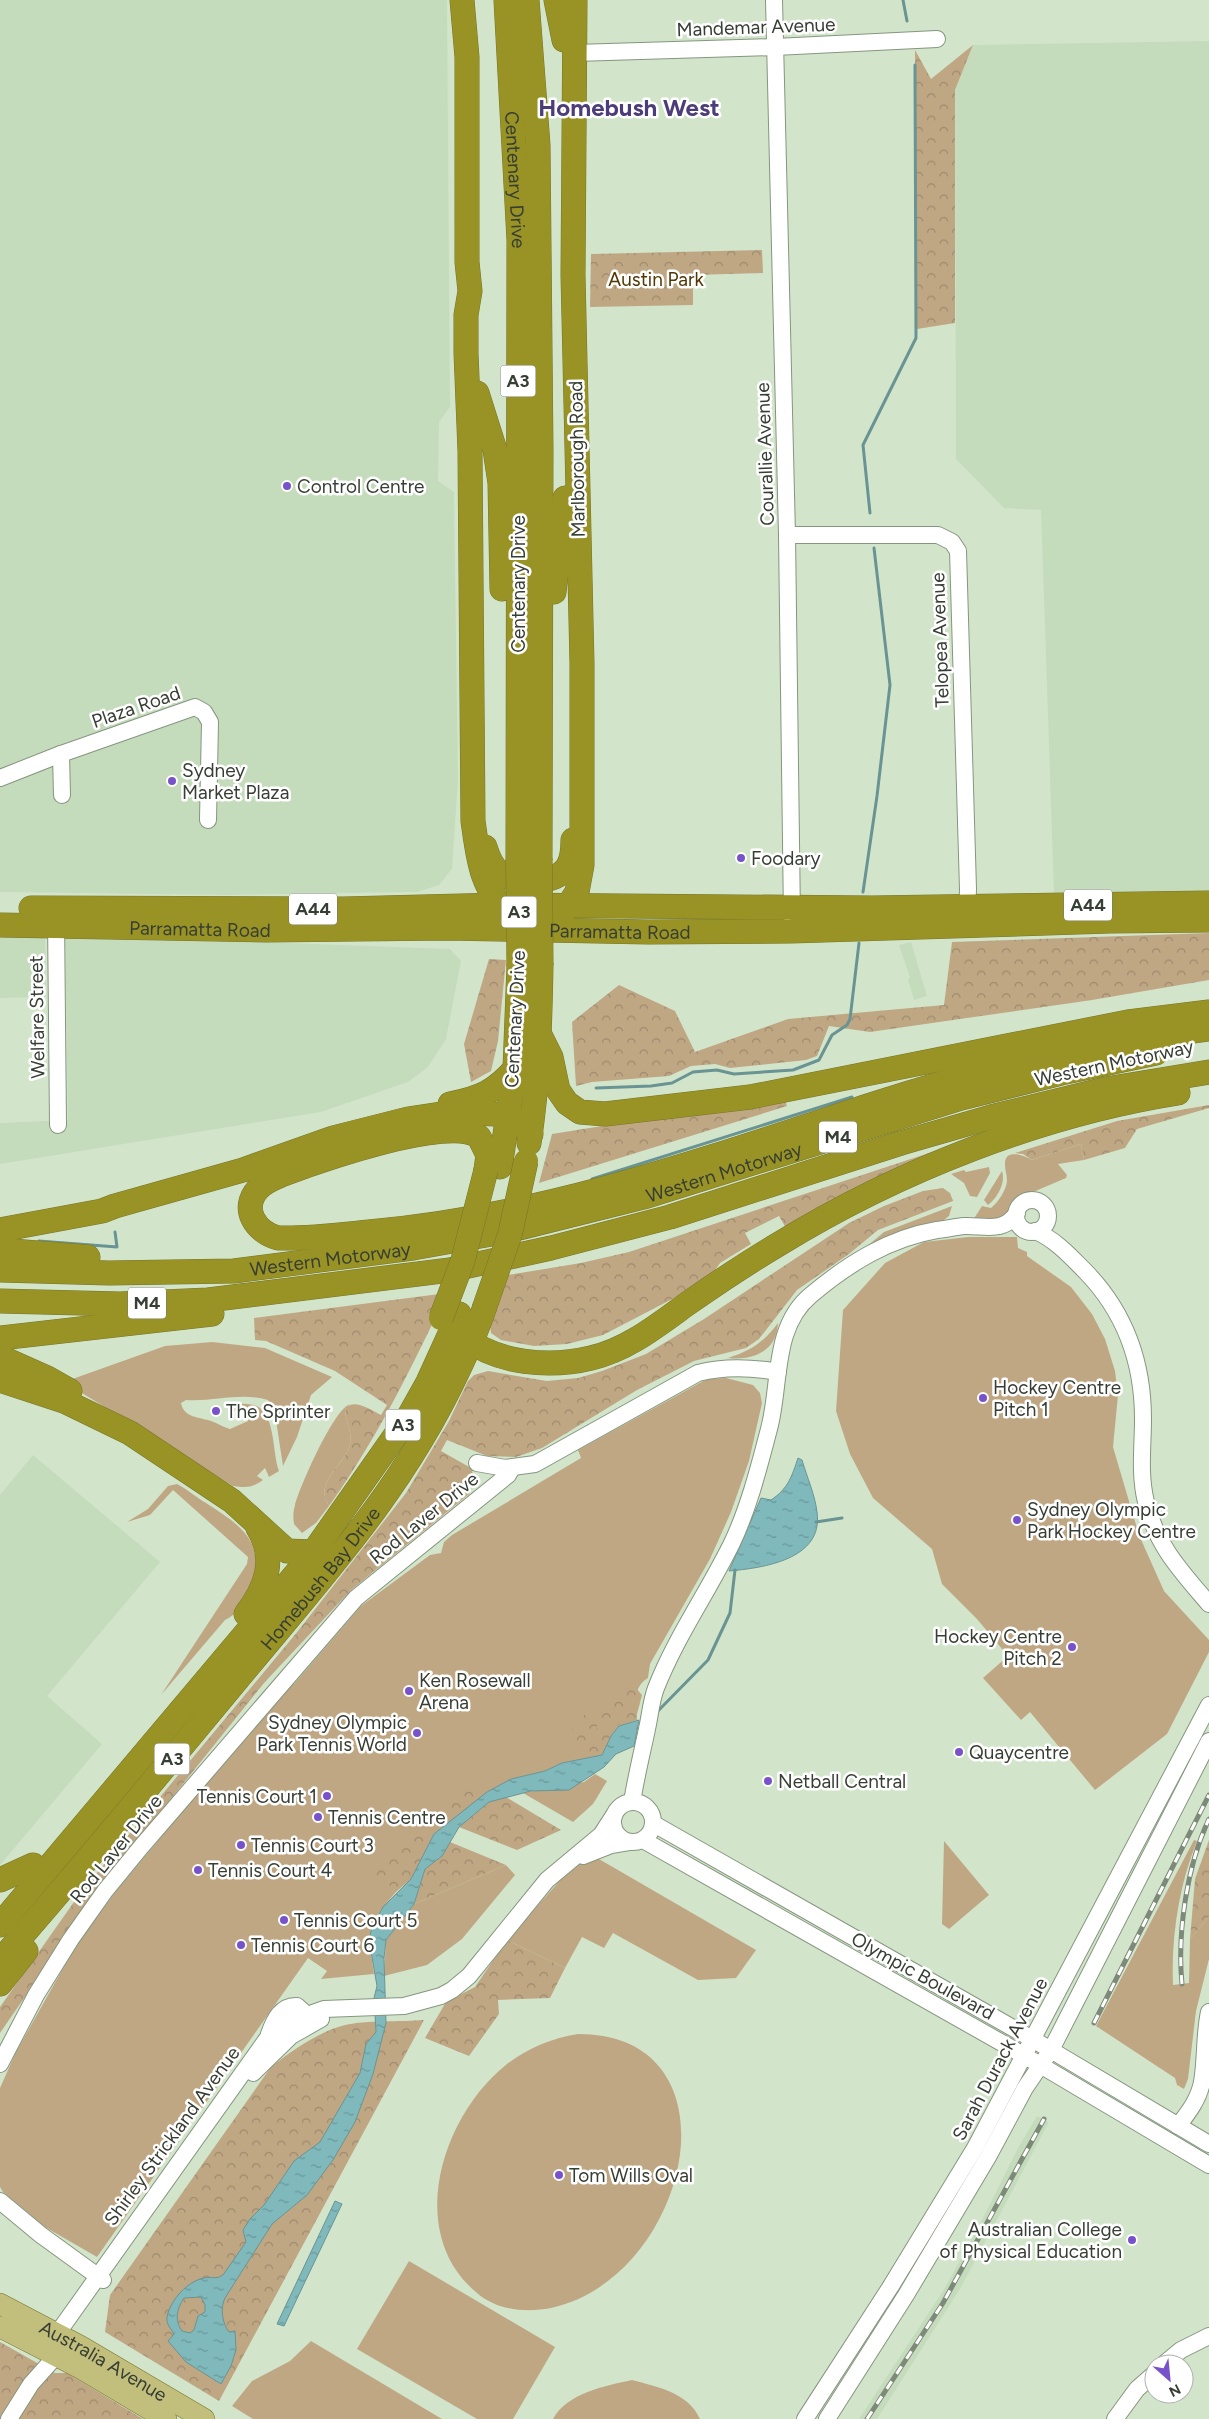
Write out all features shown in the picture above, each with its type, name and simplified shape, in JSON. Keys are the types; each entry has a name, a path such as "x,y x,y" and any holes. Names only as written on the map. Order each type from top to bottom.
{"highway":[{"path":"462,0 467,57 467,262 474,316 477,395 495,450 500,483 508,720 518,762"},
{"path":"467,57 474,0"},
{"name":"Centenary Drive","path":"506,0 518,240 518,762 529,858"},
{"name":"Centenary Drive","path":"528,0 538,145 541,657 529,858 530,965 540,1035 531,1134"},
{"path":"556,0 564,38 573,162"},
{"name":"Marlborough Road","path":"539,931 570,906 578,887 582,865 582,664 576,456 573,162 575,0"},
{"path":"470,291 466,315 466,353 470,451 473,821 478,860 490,889 500,905 539,931"},
{"path":"541,657 554,649 553,593 566,483 576,456"},
{"path":"474,794 485,846 498,872 507,878 530,881 548,879 561,874 570,862 582,779"},
{"path":"440,906 466,889 474,878 478,860"},
{"name":"Marlborough Road","path":"582,865 592,900 596,905"},
{"name":"Parramatta Road","path":"0,908 56,917 267,930 448,928 539,931 791,931 966,916 1209,903"},
{"name":"Parramatta Road","path":"0,925 56,917 500,905 792,908 966,916 1209,920"},
{"name":"Centenary Drive","path":"493,1168 509,1116 530,965"},
{"path":"540,1035 551,1057 556,1085 566,1102 580,1112 606,1114 750,1097 1128,1022 1209,1012"},
{"path":"493,1168 487,1149 481,1139 472,1132 439,1132 388,1141 326,1159 269,1180 256,1191 251,1204 252,1217 263,1233 278,1238 291,1238 394,1230 454,1222 534,1207 665,1173 873,1104 990,1071 1097,1048 1209,1029"},
{"name":"Western Motorway","path":"0,1270 109,1273 234,1271 413,1248 502,1232 647,1196 961,1098 1061,1073 1209,1044"},
{"path":"0,1230 102,1211 243,1170 353,1132 401,1113 474,1099 497,1088 515,1069"},
{"name":"Western Motorway","path":"0,1301 120,1304 208,1300 450,1270 551,1248 670,1217 901,1142 991,1117 1106,1089 1209,1072"},
{"path":"450,1316 464,1337 494,1355 526,1361 558,1363 593,1358 636,1338 784,1241 907,1177 1000,1140 1108,1107 1209,1088"},
{"path":"353,1132 408,1118 454,1112 478,1112 509,1116 522,1123 531,1134"},
{"name":"Homebush Bay Drive","path":"0,1961 74,1876 332,1567 382,1504 407,1466 442,1405 472,1343 510,1234 531,1134"},
{"name":"Homebush Bay Drive","path":"0,1925 313,1552 409,1416 428,1382 450,1316 491,1208 493,1168"},
{"path":"0,1217 27,1216 100,1205 115,1206"},
{"name":"Western Motorway","path":"0,1250 60,1255 161,1259 234,1271"},
{"name":"Western Motorway","path":"0,1338 251,1309 293,1290"},
{"path":"0,1357 34,1384 94,1406 130,1434 221,1492 287,1550 296,1553 313,1552 332,1567"},
{"path":"155,1740 261,1595 268,1575 268,1559 266,1544 254,1522"},
{"path":"0,1904 33,1865 119,1783"},
{"path":"0,1880 33,1865"},
{"path":"0,1984 60,1908 74,1876"}],"main road":[{"name":"Australia Avenue","path":"2,2305 60,2343 166,2419"},
{"name":"Australia Avenue","path":"0,2327 60,2343 204,2419"}],"street":[{"name":"Courallie Avenue","path":"774,0 787,535 791,931"},
{"name":"Mandemar Avenue","path":"575,53 775,48 937,38"},
{"name":"Telopea Avenue","path":"787,535 938,535 952,542 958,551 966,916"},
{"name":"Plaza Road","path":"0,778 61,754 195,708 204,712 210,722 208,820"},
{"path":"61,754 62,795"},
{"name":"Welfare Street","path":"56,917 58,1125"},
{"path":"632,1802 655,1690 673,1647 709,1588 733,1541 755,1482 774,1412 782,1347 786,1331 795,1314 809,1296 848,1268 887,1244 913,1235 966,1226 987,1228 999,1226 1010,1222 1025,1202 1039,1202 1047,1212 1047,1221 1039,1232"},
{"path":"1017,1213 1018,1223 1039,1232 1075,1261 1104,1292 1121,1319 1134,1350 1141,1381 1141,1464 1146,1502 1158,1535 1172,1560 1209,1604"},
{"path":"966,1226 978,1233 987,1234 1039,1232"},
{"path":"477,1463 512,1468 542,1461 698,1373 724,1367 778,1372"},
{"name":"Rod Laver Drive","path":"0,2064 36,1995 70,1939 105,1891 141,1847 356,1598 508,1475 512,1468"},
{"name":"Sarah Durack Avenue","path":"805,2419 891,2286 976,2148 1209,1705"},
{"name":"Sarah Durack Avenue","path":"827,2419 906,2295 1050,2050 1209,1741"},
{"path":"632,1802 646,1806 652,1814 654,1824 650,1834 636,1841 622,1839 615,1832 614,1815 621,1806 632,1802"},
{"name":"Shirley Strickland Avenue","path":"100,2278 246,2080 269,2054 307,2019 352,2009 404,2006 441,1996 462,1983 553,1874 601,1835 614,1815"},
{"name":"Olympic Boulevard","path":"654,1824 1034,2040 1209,2144"},
{"name":"Shirley Strickland Avenue","path":"553,1874 594,1851 611,1845 636,1841"},
{"name":"Olympic Boulevard","path":"636,1841 674,1857 851,1959 1026,2056 1209,2165"},
{"path":"674,1857 682,1841"},
{"path":"1131,1855 1147,1862"},
{"name":"Shirley Strickland Avenue","path":"9,2419 60,2343 100,2278 269,2036 274,2021 283,2010 291,2005 298,2006 307,2019"},
{"path":"1178,2126 1194,2104 1202,2083 1209,2012"},
{"path":"0,2201 100,2278"},
{"path":"1176,2354 1209,2336"},
{"path":"1115,2419 1137,2389 1144,2383"}],"shaded area":[{"path":"0,0 447,0 450,407 439,422 438,481 454,492 458,779 452,869 439,885 417,892 230,895 0,892"},
{"path":"1209,41 1209,893 1054,893 1041,510 1004,508 956,459 955,90 973,45"},
{"path":"0,935 45,935 46,997 0,998"},
{"path":"65,935 450,949 461,961 446,1039 428,1067 408,1082 321,1112 0,1164 0,1123 68,1120"},
{"path":"911,942 927,996 914,1000 908,980 910,977 899,945"},
{"path":"33,1455 160,1562 47,1696 102,1744 0,1865 0,1495"},
{"path":"1037,2116 1049,2122 960,2289 877,2419 859,2419 943,2291 978,2228 1018,2148"}],"green space":[{"path":"973,45 955,90 955,323 917,329 915,50 931,79"},
{"name":"Austin Park","path":"762,250 763,273 693,275 693,305 590,307 591,254"},
{"path":"1209,933 1209,980 1092,1000 870,1032 829,1026 817,1056 806,1060 730,1068 715,1064 691,1066 669,1076 592,1082 576,1086 572,1022 619,985 675,1011 695,1052 788,1019 944,1005 952,942"},
{"path":"489,959 506,960 498,1041 491,1071 471,1082 464,1044"},
{"path":"784,1097 787,1106 539,1183 552,1134"},
{"path":"1209,1105 1209,1108 1137,1129 1125,1148 1084,1160 1081,1144 1032,1160 1023,1154 1015,1153 1117,1121"},
{"path":"1081,1144 1084,1160 1058,1164 1067,1175 1066,1178 1019,1198 1006,1219 973,1220 982,1206 991,1208 1003,1192 1007,1181 1005,1165 1008,1156 1016,1154 1032,1160"},
{"path":"938,1150 786,1228 779,1216 745,1233 751,1244 720,1263 711,1276 680,1295 603,1335 567,1344 534,1346 501,1340 491,1333 490,1325 508,1275 581,1263 629,1252"},
{"path":"989,1167 990,1173 977,1197 970,1196 964,1183 951,1174 964,1170 966,1172"},
{"path":"1002,1171 1003,1180 1000,1190 988,1205 984,1200"},
{"path":"943,1188 950,1193 953,1201 878,1230 849,1254 797,1290 759,1339 746,1348 694,1361 637,1390 542,1448 516,1457 487,1456 447,1440 441,1451 471,1468 475,1480 469,1494 351,1590 264,1683 105,1881 0,2033 0,2007 81,1892 298,1631 406,1493 449,1421 468,1381 474,1375 488,1371 547,1381 578,1378 646,1354 704,1319 849,1223 884,1206 923,1191"},
{"path":"952,1206 949,1216 940,1223 897,1232 859,1253 884,1232"},
{"name":"Sydney Olympic Park Hockey Centre","path":"968,1237 1017,1237 1018,1248 1027,1252 1027,1256 1071,1287 1092,1314 1105,1339 1115,1371 1118,1395 1113,1447 1139,1535 1164,1591 1209,1640 1209,1652 1167,1734 1095,1790 1030,1712 1021,1720 983,1678 1008,1656 977,1619 942,1584 932,1549 873,1498 850,1454 836,1411 843,1310 885,1263 924,1242"},
{"path":"447,1293 378,1429 329,1506 325,1498 327,1483 345,1455 350,1443 351,1437 346,1417 346,1407 354,1404 359,1405 381,1415 387,1405 335,1371 266,1341 255,1340 254,1318"},
{"path":"778,1323 777,1333 773,1341 762,1352 746,1358 728,1358 757,1345"},
{"path":"212,1342 265,1348 332,1377 311,1395 297,1437 283,1466 275,1414 268,1400 238,1397 186,1400 181,1403 185,1412 230,1429 248,1421 247,1415 228,1409 226,1404 251,1404 261,1409 270,1424 279,1471 269,1477 265,1468 257,1476 263,1480 256,1485 245,1487 233,1486 64,1382 165,1346"},
{"name":"Tennis Centre","path":"726,1378 753,1385 760,1393 762,1403 749,1461 731,1512 710,1559 650,1664 648,1678 637,1691 637,1720 619,1726 611,1736 602,1755 562,1763 545,1771 511,1779 487,1792 434,1834 396,1892 383,1907 372,1927 369,1940 374,1974 321,1979 327,1971 308,1958 97,2257 45,2227 3,2192 0,2187 0,2088 16,2052 75,1947 117,1890 292,1680 294,1684 361,1606 430,1555 441,1553 444,1542 452,1535 581,1458 578,1450 707,1379"},
{"path":"350,1404 346,1407 346,1417 351,1437 349,1448 327,1483 325,1498 329,1506 316,1523 302,1533 294,1524 293,1515 298,1495 318,1449 335,1419 343,1409"},
{"path":"177,1484 230,1519 248,1536 256,1558 255,1572 248,1593 241,1606 225,1620 161,1695 247,1564 248,1557 173,1490 150,1515 127,1522 148,1509 168,1486"},
{"path":"635,1687 642,1695 636,1718 618,1725 600,1719 596,1728 612,1733 601,1754 590,1757 562,1741 584,1715"},
{"path":"595,1774 607,1781 593,1804 573,1822 523,1793 584,1782"},
{"path":"472,1781 487,1792 451,1823 434,1813"},
{"path":"506,1797 561,1830 517,1850 459,1827 489,1802"},
{"path":"418,1828 434,1834 411,1879 396,1892 386,1881 371,1880 362,1868 374,1870"},
{"path":"1194,1840 1197,1841 1185,1875 1175,1930 1173,1985 1189,1983 1190,1939 1209,1917 1209,1959 1196,2011 1188,2079 1184,2089 1177,2085 1175,2078 1096,2026"},
{"path":"1209,1840 1209,1917 1190,1939 1195,1879"},
{"path":"944,1841 989,1895 949,1929 942,1924"},
{"path":"450,1842 506,1865 414,1904 425,1869 442,1856"},
{"path":"592,1855 756,1950 736,1978 698,1980 613,1933 604,1948 582,1937 565,1968 507,1940 563,1877"},
{"path":"506,1865 515,1875 462,1939 427,1965 384,1976 386,1940 414,1904"},
{"path":"507,1940 565,1968 550,1998 498,2000 499,2014 469,2056 425,2038 446,2002 475,1987"},
{"path":"424,2020 219,2401 105,2332 110,2295 271,2067 297,2048 335,2028 363,2022"},
{"name":"Tom Wills Oval","path":"578,2034 630,2045 664,2073 679,2113 679,2160 665,2208 637,2253 599,2288 551,2308 522,2310 502,2307 477,2293 455,2268 442,2239 437,2208 440,2175 450,2143 465,2113 484,2086 507,2064 523,2053 550,2041"},
{"path":"409,2261 555,2347 513,2419 477,2419 357,2349"},
{"path":"311,2341 442,2419 253,2419 232,2406 252,2381 290,2361"},
{"path":"0,2342 55,2373 67,2373 143,2419 0,2419"},
{"path":"632,2380 661,2388 680,2397 688,2402 700,2419 553,2419 559,2410 577,2397 599,2388"}],"water":[{"path":"798,1458 802,1460 817,1512 817,1528 811,1541 801,1551 773,1564 729,1571 761,1498 771,1500 782,1491 791,1476"},
{"path":"639,1720 634,1746 616,1754 604,1767 569,1790 531,1791 489,1802 459,1827 442,1856 425,1869 414,1904 386,1940 384,1958 386,2023 373,2074 355,2122 333,2160 307,2195 272,2224 225,2298 222,2311 223,2320 229,2332 235,2331 236,2350 231,2366 221,2384 186,2362 168,2341 174,2334 167,2320 172,2304 181,2292 192,2283 204,2278 223,2275 246,2242 243,2230 250,2219 264,2205 294,2161 320,2142 360,2073 366,2044 376,2032 374,1998 377,1986 369,1940 372,1927 383,1907 411,1879 434,1834 487,1792 511,1779 545,1771 562,1763 602,1755 611,1736 619,1726","holes":["201,2297 205,2305 205,2312 198,2316 194,2330 190,2333 182,2331 177,2314 184,2298"]},
{"path":"335,2201 342,2204 284,2326 277,2324"}],"waterway":[{"path":"903,0 907,21"},
{"path":"870,513 863,445 916,338 915,65"},
{"path":"863,892 890,685 874,548"},
{"path":"596,1088 651,1086 672,1083 693,1072 717,1070 734,1074 793,1070 819,1060 832,1035 847,1025 850,1019 859,943"},
{"path":"592,1179 852,1097"},
{"path":"39,1241 117,1247 115,1232"},
{"path":"816,1522 842,1518"},
{"path":"656,1713 708,1660 730,1613 735,1570"}],"railway":[{"path":"1094,2023 1209,1795"},
{"path":"1182,1984 1181,1943 1185,1900 1195,1857 1209,1819"},
{"path":"867,2419 943,2303 1044,2119"}],"place":[{"name":"Control Centre","path":"287,486"},
{"name":"Sydney Market Plaza","path":"172,781"},
{"name":"Foodary","path":"741,858"},
{"name":"Hockey Centre Pitch 1","path":"983,1398"},
{"name":"The Sprinter","path":"216,1411"},
{"name":"Sydney Olympic Park Hockey Centre","path":"1017,1520"},
{"name":"Hockey Centre Pitch 2","path":"1072,1647"},
{"name":"Ken Rosewall Arena","path":"409,1691"},
{"name":"Sydney Olympic Park Tennis World","path":"417,1733"},
{"name":"Quaycentre","path":"959,1752"},
{"name":"Netball Central","path":"768,1781"},
{"name":"Tennis Court 1","path":"327,1796"},
{"name":"Tennis Centre","path":"318,1817"},
{"name":"Tennis Court 3","path":"241,1845"},
{"name":"Tennis Court 4","path":"198,1870"},
{"name":"Tennis Court 5","path":"284,1920"},
{"name":"Tennis Court 6","path":"241,1945"},
{"name":"Tom Wills Oval","path":"559,2175"},
{"name":"Australian College of Physical Education","path":"1132,2240"}],"district":[{"name":"Homebush West","path":"629,107"}]}
